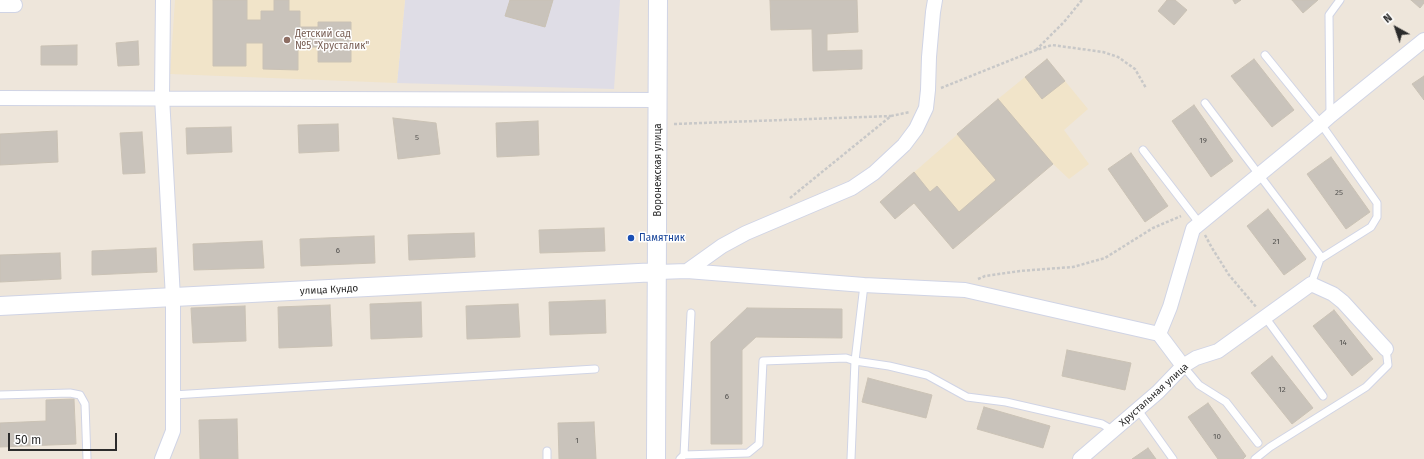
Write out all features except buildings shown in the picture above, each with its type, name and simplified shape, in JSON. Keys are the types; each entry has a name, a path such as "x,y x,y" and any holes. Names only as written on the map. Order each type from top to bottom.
{"street":[{"path":"162,459 173,431 173,298 162,97 163,0"},
{"name":"Воронежская улица","path":"656,459 659,100 658,0"},
{"path":"687,271 722,246 769,222 852,188 874,173 904,145 916,129 926,108 929,57 935,0"},
{"path":"0,6 15,5"},
{"path":"1159,334 1170,307 1196,218 1260,174 1424,40"},
{"path":"0,98 162,97 659,100"},
{"path":"658,272 687,271 965,290 1159,334 1183,366"},
{"name":"улица Кундо","path":"0,306 658,272"},
{"path":"1312,284 1334,294 1386,349"},
{"name":"Хрустальная улица","path":"1080,459 1158,392 1183,366 1196,358 1218,351 1312,284"}],"lane":[{"path":"1325,120 1329,15 1340,0"},
{"path":"1265,55 1325,120 1377,203 1377,217 1371,227 1320,259 1312,284"},
{"path":"1206,103 1322,258"},
{"path":"1143,150 1196,218"},
{"path":"851,459 855,361 864,284"},
{"path":"691,313 682,457 748,453 760,444 763,361 846,358 855,361 889,366 927,375 967,398 1006,402 1102,424 1114,430"},
{"path":"1265,317 1323,396"},
{"path":"1255,459 1270,447 1366,387 1388,365 1386,349"},
{"path":"1183,366 1199,385 1226,402 1258,443"},
{"path":"173,395 595,369"},
{"path":"0,395 70,393 80,395 84,404 87,459"},
{"path":"1138,410 1173,459"},
{"path":"547,451 547,459"}],"path":[{"path":"1036,50 1064,22 1082,0"},
{"path":"928,93 1052,45 1103,52 1118,57 1135,69 1146,88"},
{"path":"672,124 891,116 926,108"},
{"path":"788,199 891,116"},
{"path":"951,289 985,276 1020,271 1073,267 1105,258 1153,228 1184,214 1196,218 1229,275 1265,317"}],"shaded area":[{"name":"Детский сад №5 \"Хрусталик\"","path":"175,0 405,0 397,83 170,74"},
{"path":"405,0 620,0 614,89 397,83"},
{"path":"1047,59 1088,109 1064,130 1089,164 1069,179 1053,164 953,249 914,203 895,219 880,202 998,99"}],"place":[{"name":"Детский сад №5 \"Хрусталик\"","path":"287,40"},
{"name":"Памятник","path":"631,238"}]}
